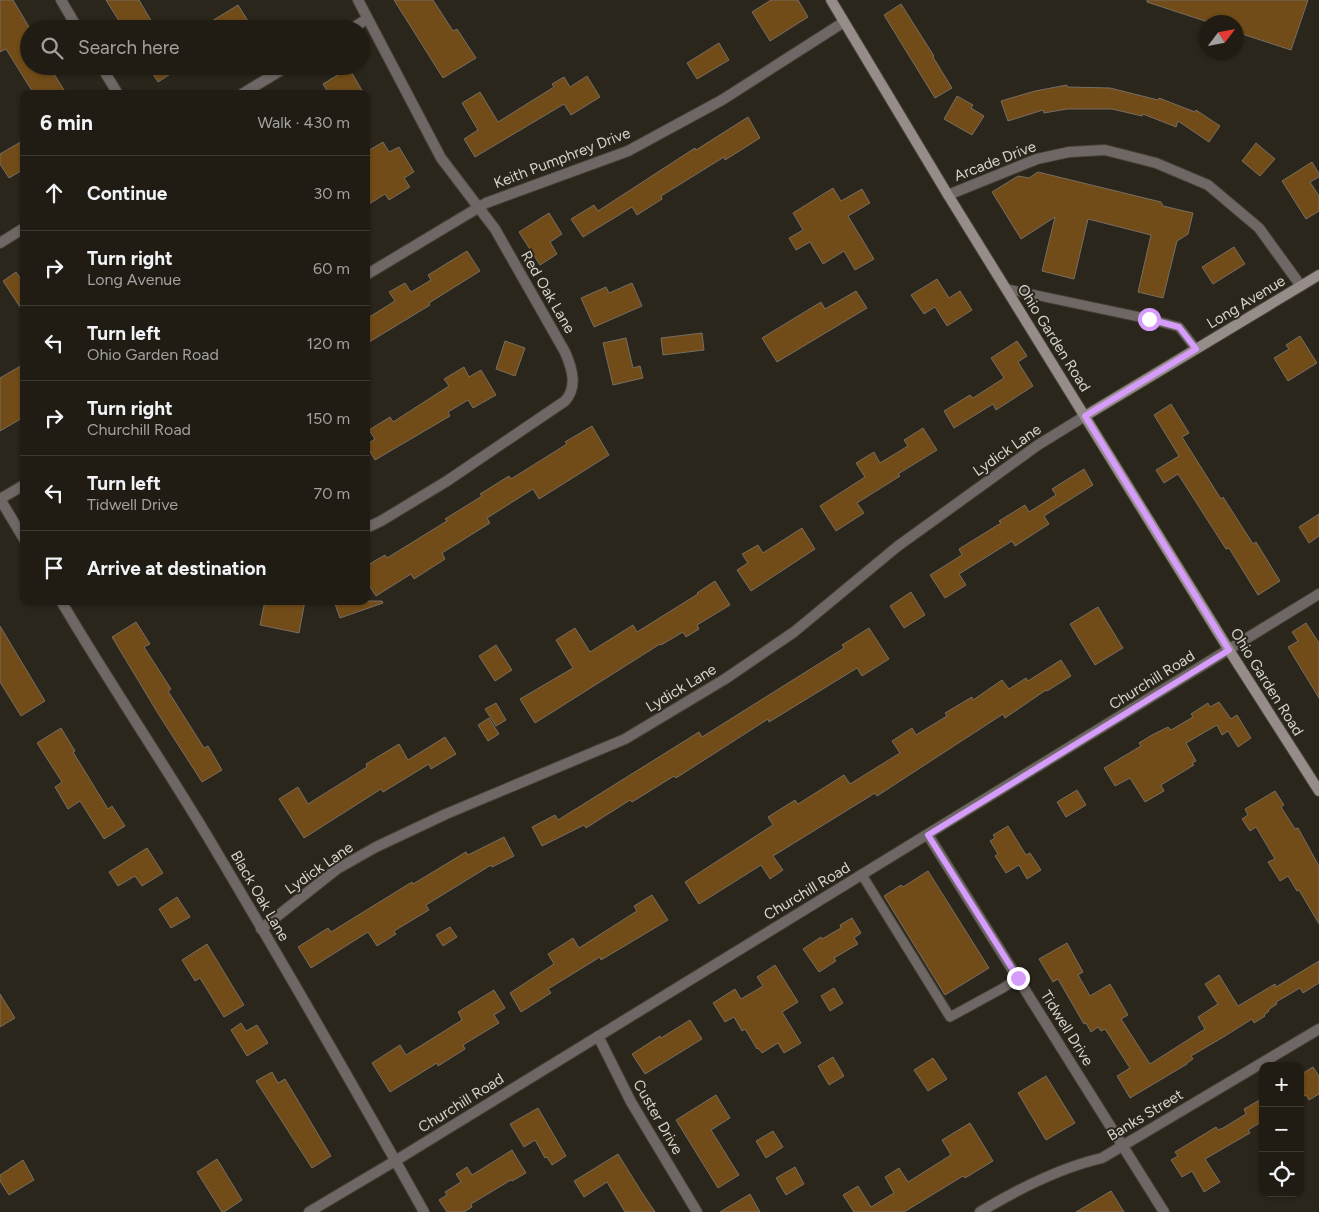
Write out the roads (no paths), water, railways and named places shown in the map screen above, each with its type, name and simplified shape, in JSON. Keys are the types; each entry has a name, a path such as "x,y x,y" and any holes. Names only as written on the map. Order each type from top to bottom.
{"street":[{"path":"60,0 72,20"},
{"name":"Red Oak Lane","path":"358,0 367,19"},
{"name":"Ohio Garden Road","path":"831,0 948,195 1229,650 1319,791"},
{"name":"Keith Pumphrey Drive","path":"370,272 478,207 628,151 722,100 844,22"},
{"name":"Red Oak Lane","path":"370,25 441,158 495,229 565,352 571,368 572,394 565,401 447,481 370,526"},
{"path":"107,75 116,90"},
{"path":"249,90 273,75"},
{"name":"Arcade Drive","path":"948,195 1037,159 1069,152 1105,150 1156,162 1208,185 1260,228 1301,286"},
{"path":"0,243 20,230"},
{"name":"Long Avenue","path":"1085,416 1319,275"},
{"name":"Lydick Lane","path":"261,929 337,869 376,847 446,814 625,739 725,679 794,632 898,546 1038,445 1085,416"},
{"path":"20,486 0,499 20,532"},
{"name":"Churchill Road","path":"309,1212 1319,594"},
{"name":"Black Oak Lane","path":"63,605 208,838 347,1074 424,1212"},
{"name":"Tidwell Drive","path":"928,835 1164,1212"},
{"name":"Banks Street","path":"980,1212 1025,1187 1077,1164 1102,1158 1319,1029"},
{"name":"Custer Drive","path":"598,1036 631,1102 697,1212"}],"lane":[{"path":"1007,290 1149,319 1179,327 1196,349"},
{"path":"862,875 950,1017 1018,978"}]}
